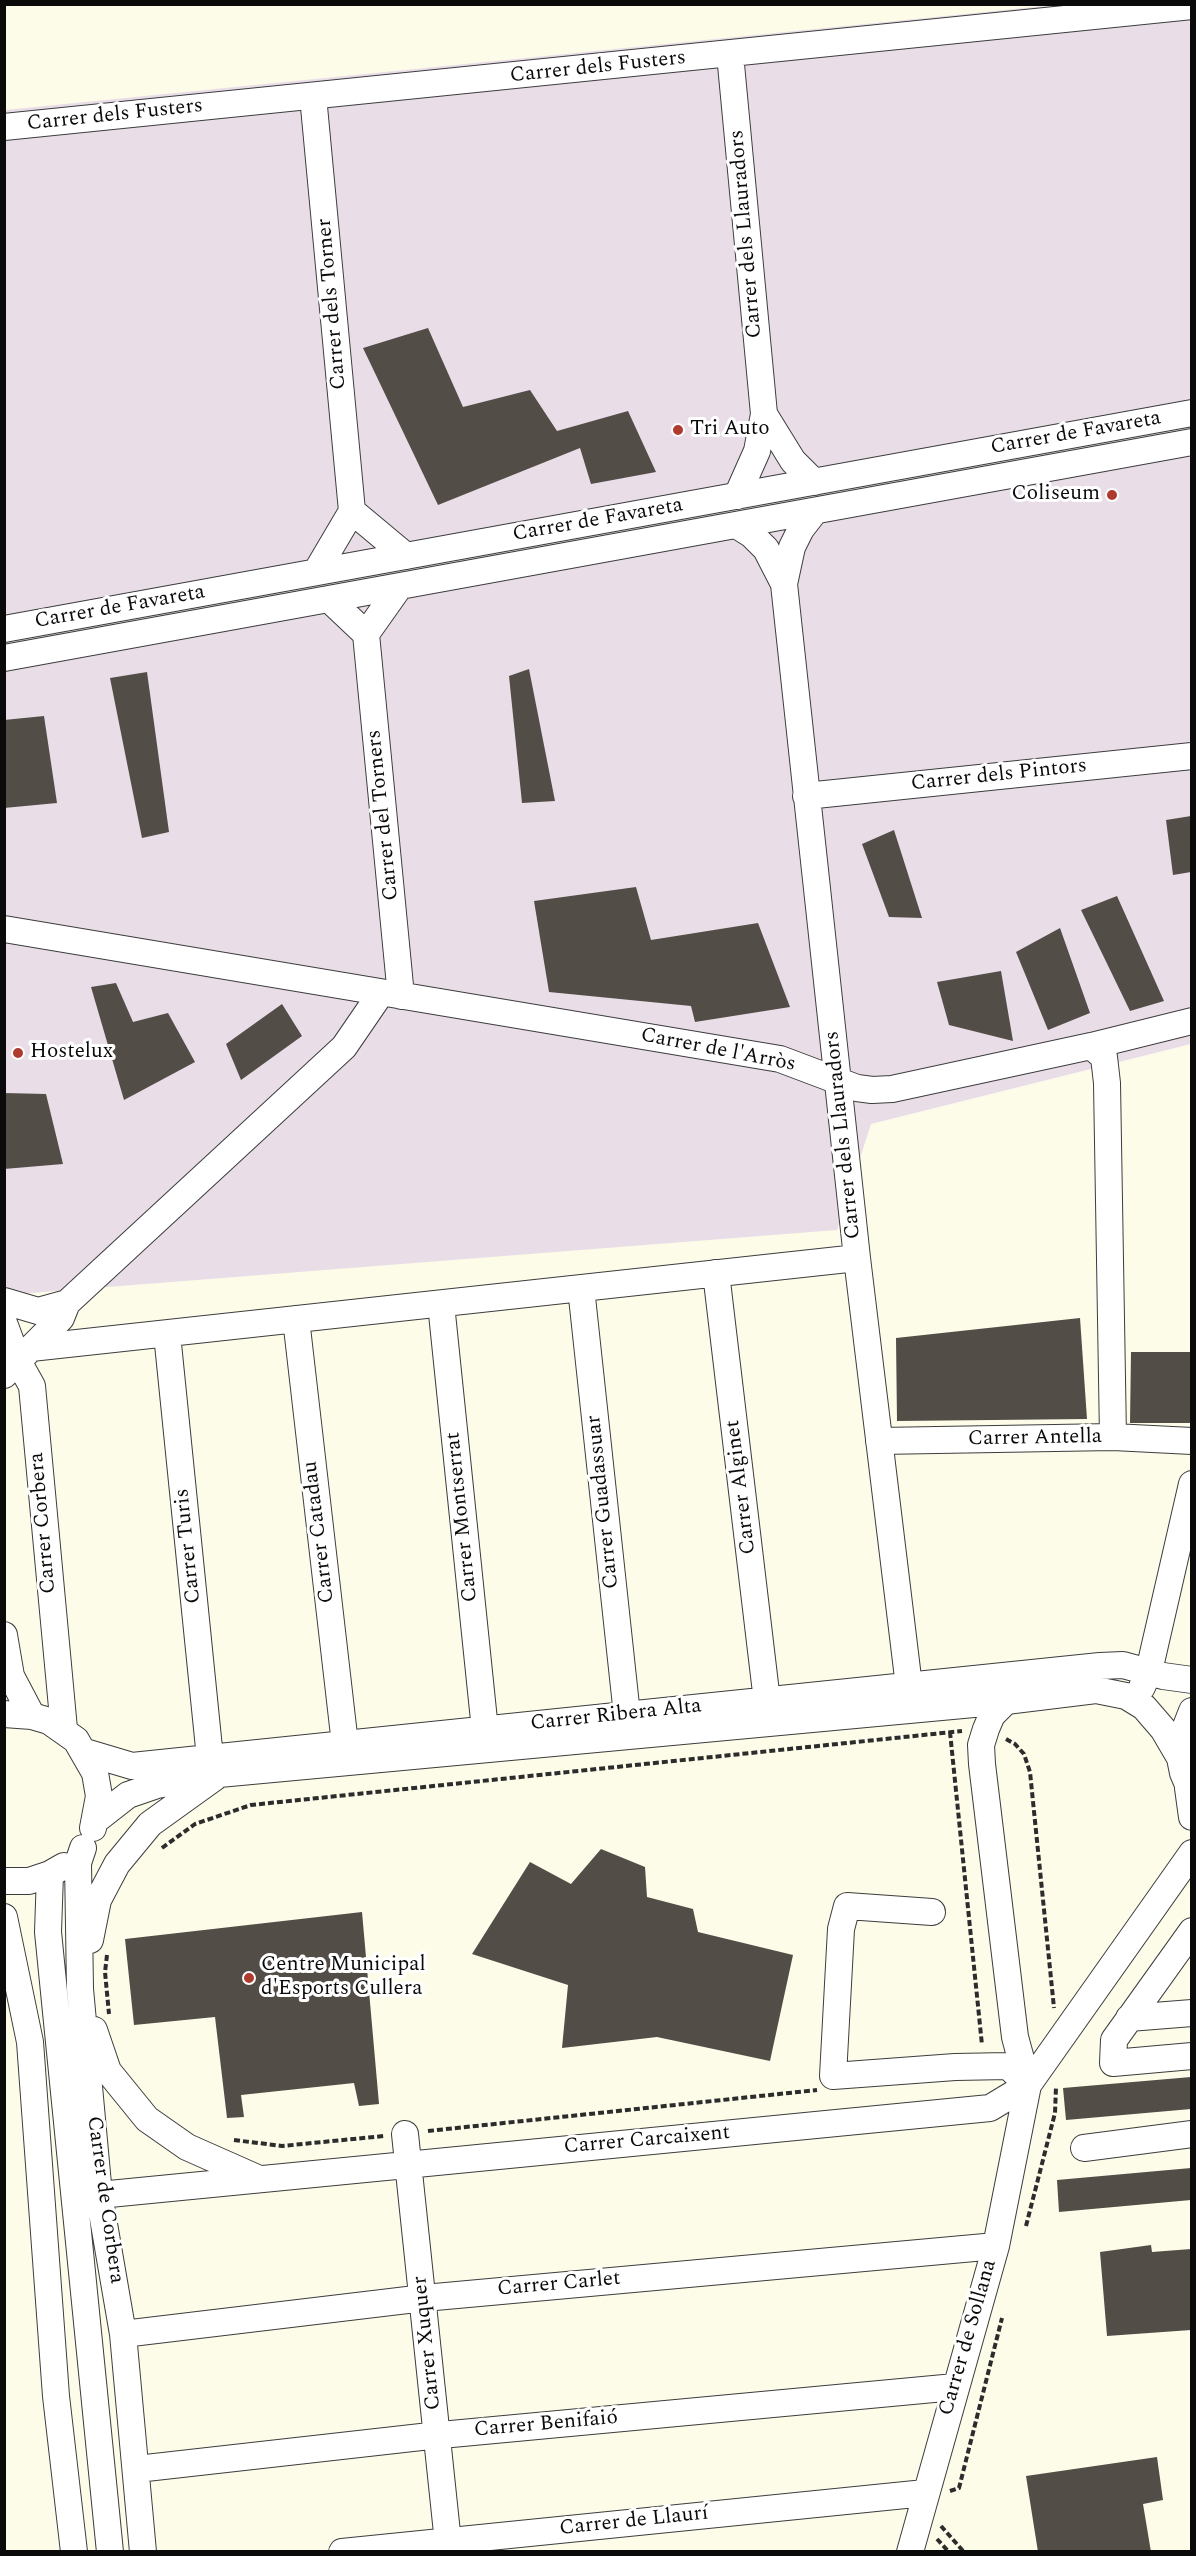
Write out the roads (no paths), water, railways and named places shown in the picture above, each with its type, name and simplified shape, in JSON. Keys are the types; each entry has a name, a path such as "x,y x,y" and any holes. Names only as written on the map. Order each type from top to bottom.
{"street":[{"name":"Carrer dels Fusters","path":"4,127 1191,6"},
{"name":"Carrer dels Llauradors","path":"730,54 764,414 757,451 737,496"},
{"name":"Carrer dels Torner","path":"313,96 352,511"},
{"name":"Carrer de Favareta","path":"4,629 1191,413"},
{"name":"Carrer dels Llauradors","path":"764,414 793,461 814,482"},
{"name":"Carrer de Favareta","path":"4,658 1191,442"},
{"path":"316,572 352,511 406,556"},
{"name":"Carrer dels Llauradors","path":"815,511 801,529 792,547 784,584 857,1258 909,1686"},
{"name":"Carrer dels Llauradors","path":"736,525 752,535 766,549 784,584"},
{"path":"329,599 366,634 400,586"},
{"name":"Carrer del Torners","path":"366,634 391,994"},
{"name":"Carrer dels Pintors","path":"806,796 1191,756"},
{"name":"Carrer de l'Arròs","path":"4,929 780,1059 857,1088 892,1089 1091,1046 1191,1021"},
{"path":"18,1362 61,1318 67,1303 344,1047 391,994"},
{"path":"1091,1046 1104,1057 1107,1083 1113,1437"},
{"path":"18,1362 167,1334 857,1258"},
{"name":"Carrer Alginet","path":"716,1273 767,1701"},
{"name":"Carrer Guadassuar","path":"581,1288 627,1715"},
{"path":"4,1301 38,1311 67,1303"},
{"name":"Carrer Montserrat","path":"441,1304 485,1730"},
{"name":"Carrer Catadau","path":"296,1319 345,1744"},
{"name":"Carrer Corbera","path":"4,1323 18,1362 32,1386 64,1730"},
{"name":"Carrer Turis","path":"167,1334 215,1766"},
{"name":"Carrer Antella","path":"879,1441 1113,1437 1191,1441"},
{"path":"1126,1696 1140,1690 1149,1671 1191,1484"},
{"path":"4,1635 11,1676 32,1716"},
{"name":"Carrer Ribera Alta","path":"96,1820 128,1795 215,1766 345,1744 1100,1666 1123,1665 1163,1676 1191,1680"},
{"name":"Carrer Ribera Alta","path":"86,1752 132,1766 215,1766 1006,1701 1096,1690 1126,1696 1144,1707 1163,1729 1180,1758"},
{"path":"1006,1701 992,1715 986,1729 981,1745 982,1764 1015,2037 1028,2085"},
{"path":"1191,1711 1181,1739 1180,1758 1190,1791 1191,1816"},
{"path":"4,1714 32,1716 64,1730 86,1752 95,1773 99,1796 96,1820 83,1848 68,1863 50,1874 29,1881 4,1881"},
{"path":"80,1989 98,1900 117,1864 150,1824 215,1766"},
{"name":"Carrer de Corbera","path":"83,1848 78,1863 80,1989 99,2195 123,2334 143,2552"},
{"path":"1028,2085 1190,1849"},
{"path":"50,1874 48,1932 110,2552"},
{"path":"932,1912 847,1906 841,1929 833,2076 984,2065 1008,2066 1028,2085"},
{"path":"4,1917 30,2042 56,2396 74,2552"},
{"path":"1191,1931 1114,2040 1113,2063 1191,2056"},
{"name":"Carrer Carcaixent","path":"80,1989 108,2071 147,2119 187,2147 260,2179"},
{"path":"1129,2018 1191,2013"},
{"name":"Carrer de Sollana","path":"910,2552 996,2246 1028,2085"},
{"name":"Carrer Carcaixent","path":"99,2195 990,2108 1028,2085"},
{"name":"Carrer Xuquer","path":"405,2134 424,2298 448,2546"},
{"path":"1084,2148 1191,2134"},
{"name":"Carrer Carlet","path":"123,2334 424,2298 996,2246"},
{"name":"Carrer Benifaió","path":"137,2469 437,2436 955,2387"},
{"name":"Carrer de Llaurí","path":"342,2552 448,2546 925,2493"}],"place":[{"name":"Tri Auto","path":"678,430"},
{"name":"Coliseum","path":"1112,495"},
{"name":"Hostelux","path":"18,1053"},
{"name":"Centre Municipal d'Esports Cullera","path":"249,1978"}]}
